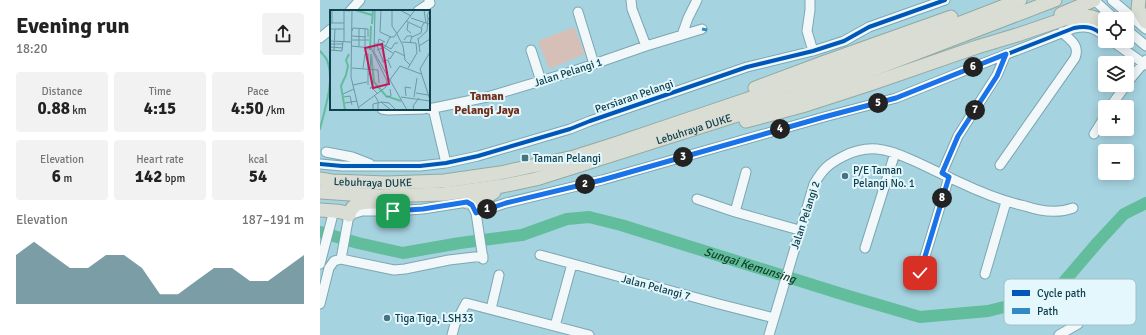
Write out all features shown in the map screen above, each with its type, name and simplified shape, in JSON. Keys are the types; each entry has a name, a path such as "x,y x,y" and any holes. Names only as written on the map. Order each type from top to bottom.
{"highway":[{"path":"630,139 669,119 990,2 1000,0"},
{"name":"Lebuhraya DUKE","path":"320,192 380,196 444,194 502,186 536,179 791,98 1020,0"},
{"name":"Lebuhraya DUKE","path":"320,179 332,181 387,183 444,181 500,173 554,162 602,149 870,64 1055,0"},
{"path":"607,157 640,152 802,106 977,47 1043,22 1094,0"},
{"path":"1139,0 1138,9 1146,22"},
{"path":"977,47 1017,36 1064,19 1083,16 1098,19"},
{"path":"467,202 491,194 502,186"},
{"path":"320,210 346,213 349,215 353,207 360,203 429,201 440,198 444,194"}],"street":[{"path":"351,10 360,0"},
{"path":"420,10 430,3 429,0"},
{"path":"631,0 632,9 646,46"},
{"path":"682,34 697,0"},
{"path":"810,0 807,31 813,51"},
{"name":"Persiaran Pelangi","path":"320,164 342,166 420,166 478,156 570,129 612,113 747,67 813,51 844,41 869,27 945,0"},
{"path":"1094,0 1107,12"},
{"path":"1112,0 1146,29"},
{"path":"578,12 594,64"},
{"path":"476,213 506,203 602,180 896,98 1062,32 1081,27 1090,27 1098,31"},
{"path":"320,38 330,29"},
{"name":"Jalan Pelangi 1","path":"430,109 487,97 574,71 682,34 702,29"},
{"path":"1000,165 1075,58 1077,46 1062,32"},
{"path":"1134,36 1146,46"},
{"path":"1122,48 1145,63 1134,75"},
{"path":"531,50 540,81"},
{"path":"920,273 945,175 958,136 997,76 1006,54"},
{"path":"428,110 446,162"},
{"path":"1094,134 1098,127"},
{"name":"Jalan Pelangi 2","path":"769,335 814,184 820,173 831,162 848,154 861,150 877,148 895,153 1006,202 1041,210 1065,211 1073,208"},
{"path":"326,152 352,157 376,166"},
{"path":"864,248 895,153"},
{"path":"735,212 746,172"},
{"path":"698,199 735,212 800,230"},
{"path":"320,304 329,268 341,255 349,215 362,211 423,209 467,202 472,205 476,213 483,255 394,270 341,255"},
{"path":"985,274 1006,202"},
{"path":"320,264 332,218"},
{"name":"Jalan Pelangi 7","path":"540,255 774,318"},
{"path":"555,326 572,264"},
{"path":"491,309 499,275"},
{"path":"452,335 455,324 466,303 588,335"},
{"path":"1059,335 1076,325"}],"shaded area":[{"path":"574,27 585,54 549,69 538,41"}],"waterway":[{"path":"320,51 326,58 329,66 330,84 320,129"},
{"name":"Sungai Kemunsing","path":"1066,279 1124,214 1146,203"},
{"name":"Sungai Kemunsing","path":"320,232 358,243 403,253 460,243 522,235 567,219 589,217 621,225 920,317 988,311 1004,307"}],"marked path":[{"path":"702,29 707,30"}],"cycle path":[{"path":"320,164 342,166 420,166 446,163 478,156 570,129 747,67 813,51 844,41 869,27 945,0"},
{"path":"476,213 506,203 602,180 896,98 1074,28 1091,28 1098,32"}],"place":[{"name":"Taman Pelangi","path":"525,158"},
{"name":"P/E Taman Pelangi No. 1","path":"845,176"},
{"name":"Tiga Tiga, LSH33","path":"387,318"}],"district":[{"name":"Taman Pelangi Jaya","path":"487,103"}],"route":[{"path":"393,211 423,209 467,202 472,205 476,213 506,203 602,180 896,98 1006,54 997,76 958,136 942,173 949,177 920,273"}]}
